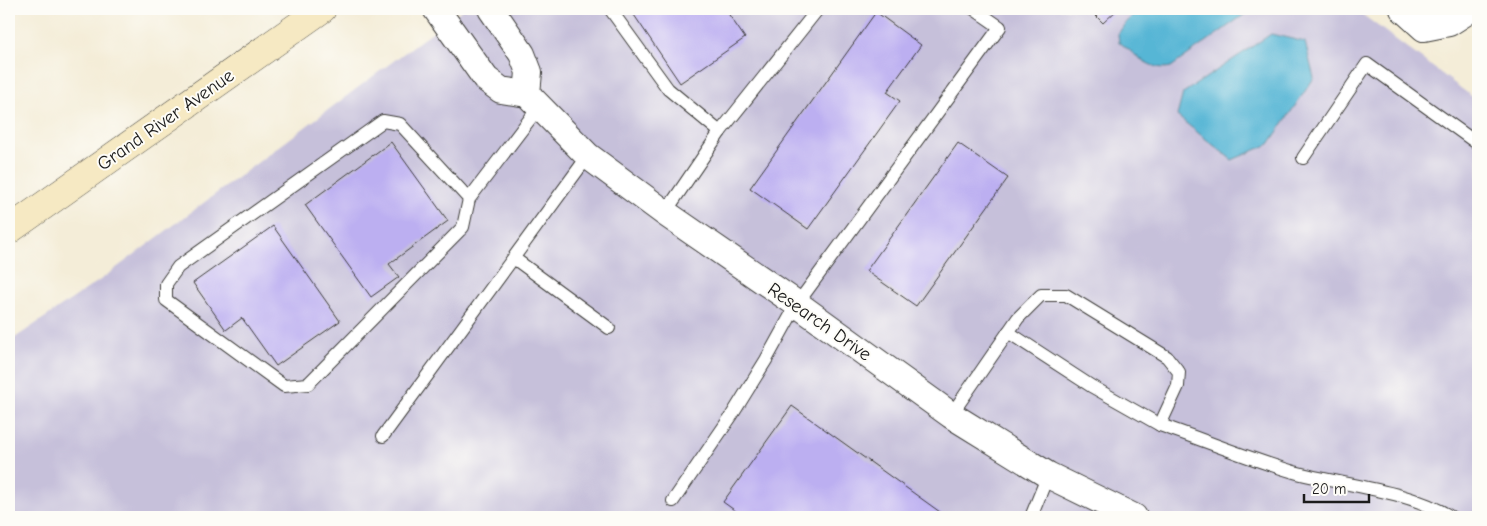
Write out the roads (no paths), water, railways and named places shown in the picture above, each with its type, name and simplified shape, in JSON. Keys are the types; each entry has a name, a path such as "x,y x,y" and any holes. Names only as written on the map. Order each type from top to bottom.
{"main road":[{"name":"Grand River Avenue","path":"9,230 322,9"}],"street":[{"path":"436,9 486,78 501,90 534,100 529,72 522,54 491,9"},
{"path":"1403,9 1424,28 1448,23 1471,9"},
{"name":"Research Drive","path":"534,100 588,156 665,213 797,304 950,415 1048,475 1134,517"}],"lane":[{"path":"610,9 668,89 720,132"},
{"path":"665,213 720,132 818,9"},
{"path":"673,501 732,415 766,360 797,304 1000,26 974,9"},
{"path":"1303,158 1367,64 1478,144"},
{"path":"469,199 400,124 383,121 178,267 166,284 166,300 284,386 308,384 464,227 469,199 534,100"},
{"path":"383,436 515,259 588,156"},
{"path":"515,259 609,328"},
{"path":"950,415 1018,318 1041,295 1066,295 1167,357 1178,372 1178,386 1160,425"},
{"path":"1008,332 1092,386 1160,425 1293,472 1397,496 1440,510 1451,517"},
{"path":"1031,517 1048,475"}],"water":[{"path":"1139,9 1252,9 1171,67 1164,68 1144,61 1119,42 1118,34 1126,22"},
{"path":"1271,34 1305,42 1314,78 1269,144 1232,160 1177,116 1183,93"}]}
